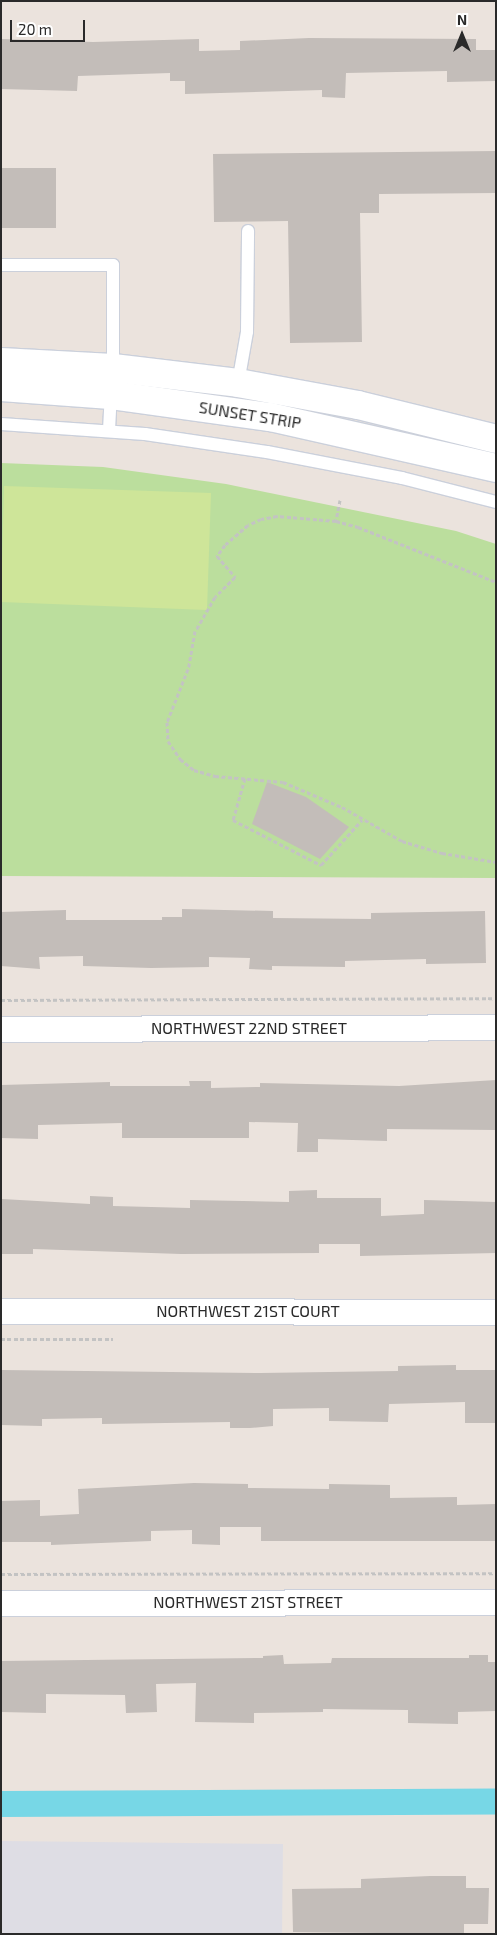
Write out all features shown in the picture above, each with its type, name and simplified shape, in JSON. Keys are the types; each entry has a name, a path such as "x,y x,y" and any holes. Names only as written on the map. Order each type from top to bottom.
{"street":[{"name":"SUNSET STRIP","path":"1,362 113,368 238,383 358,405 494,438"},
{"name":"SUNSET STRIP","path":"1,387 111,395 270,417 490,466"},
{"name":"NORTHWEST 22ND STREET","path":"1,1029 496,1027"},
{"name":"NORTHWEST 21ST COURT","path":"1,1311 496,1312"},
{"name":"NORTHWEST 21ST STREET","path":"1,1603 496,1602"}],"lane":[{"path":"238,383 247,332 248,231"},
{"path":"1,264 112,265 113,368 109,430"},
{"path":"1,424 109,430 267,452 402,478 496,502"},
{"path":"490,466 494,438"}],"path":[{"path":"336,521 340,500"},
{"path":"496,582 358,527 336,521 293,516 262,519 236,533 217,556 235,577 215,597 195,631 188,669 167,722 168,741 180,759 194,770 215,776 282,782 313,792 402,841 442,853 496,862"},
{"path":"245,778 233,820 321,865 362,820"},
{"path":"1,1000 496,998"},
{"path":"1,1574 496,1573"}],"shaded area":[{"path":"1,1841 283,1844 282,1934 1,1934"}],"green space":[{"path":"1,463 103,467 226,484 456,531 496,544 496,878 1,876"},
{"path":"4,486 211,493 207,610 1,602"}],"building":[{"path":"309,38 476,39 476,50 496,50 496,81 447,82 447,71 346,73 345,98 322,97 322,90 185,94 185,81 170,81 170,73 78,76 77,91 1,89 1,39 93,42 199,39 199,51 240,50 240,41"},
{"path":"496,151 496,193 379,194 379,213 360,213 362,342 290,343 288,221 214,222 213,154"},
{"path":"1,168 56,168 56,228 1,228"},
{"path":"267,782 306,797 349,827 320,859 252,824"},
{"path":"182,909 273,911 273,918 371,919 371,913 485,911 486,963 426,964 426,959 345,961 345,967 272,966 272,970 249,969 250,958 209,957 209,967 151,968 83,966 83,956 39,957 40,969 1,966 1,912 66,910 66,920 162,920 162,917 182,917"},
{"path":"496,1080 496,1130 387,1129 387,1141 318,1139 318,1152 297,1152 298,1123 249,1122 249,1138 122,1138 122,1123 38,1125 38,1139 1,1138 1,1085 110,1082 110,1086 190,1086 189,1081 211,1081 211,1088 260,1087 260,1083 399,1086"},
{"path":"317,1190 317,1198 381,1198 381,1216 424,1214 424,1200 496,1202 496,1253 360,1256 360,1244 319,1244 319,1253 181,1254 33,1249 33,1254 1,1254 2,1199 90,1204 90,1196 113,1197 113,1206 190,1208 190,1200 289,1202 289,1191"},
{"path":"456,1365 456,1370 496,1370 496,1423 465,1423 465,1402 389,1404 388,1422 329,1421 329,1408 273,1409 273,1426 250,1428 230,1428 230,1422 102,1424 102,1418 42,1419 42,1426 1,1425 1,1370 260,1373 398,1371 398,1366"},
{"path":"194,1483 248,1484 248,1488 329,1489 329,1484 390,1485 390,1498 457,1497 457,1505 496,1504 496,1541 261,1541 261,1527 220,1527 220,1545 192,1544 192,1530 151,1531 151,1541 51,1545 51,1542 1,1542 1,1501 40,1500 40,1516 79,1514 78,1489"},
{"path":"283,1655 284,1664 331,1663 332,1658 469,1658 469,1655 488,1655 488,1662 496,1662 496,1711 458,1712 458,1724 408,1723 408,1710 323,1709 323,1712 254,1713 254,1723 195,1722 196,1683 156,1684 157,1712 126,1713 125,1695 46,1694 46,1713 1,1712 1,1661 263,1658 263,1656"},
{"path":"466,1876 466,1888 489,1888 488,1924 464,1924 464,1934 293,1932 292,1889 361,1888 361,1879"}],"waterway":[{"path":"1,1804 496,1801"}]}
